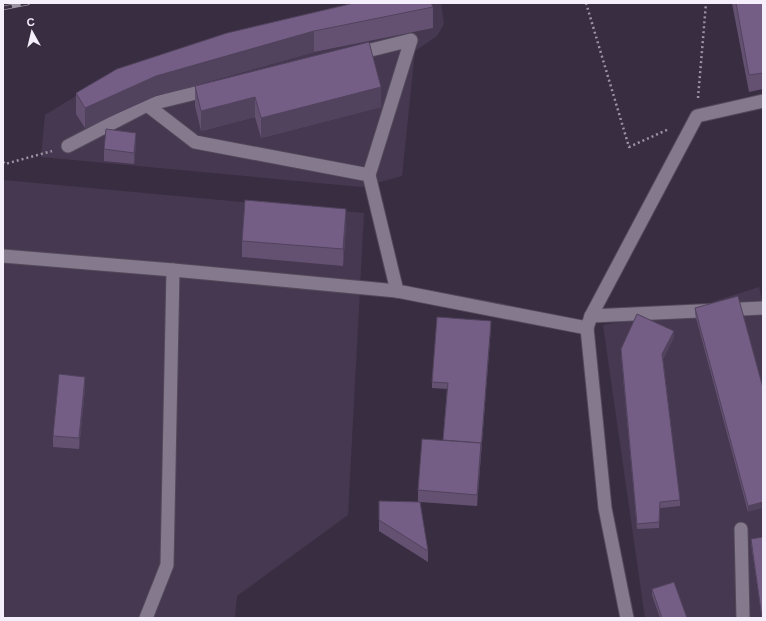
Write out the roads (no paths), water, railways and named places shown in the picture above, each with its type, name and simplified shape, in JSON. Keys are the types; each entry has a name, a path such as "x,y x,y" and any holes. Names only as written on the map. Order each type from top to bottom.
{"lane":[{"path":"343,57 411,40 369,175 396,291"},
{"path":"68,146 147,105 222,86"},
{"path":"626,618 605,508 589,322 697,116 763,101"},
{"path":"147,105 195,142 369,175"},
{"path":"3,256 396,291 589,322 763,308"},
{"path":"146,618 167,565 173,270"},
{"path":"740,528 743,618"}],"railway":[{"path":"3,8 28,3"}]}
